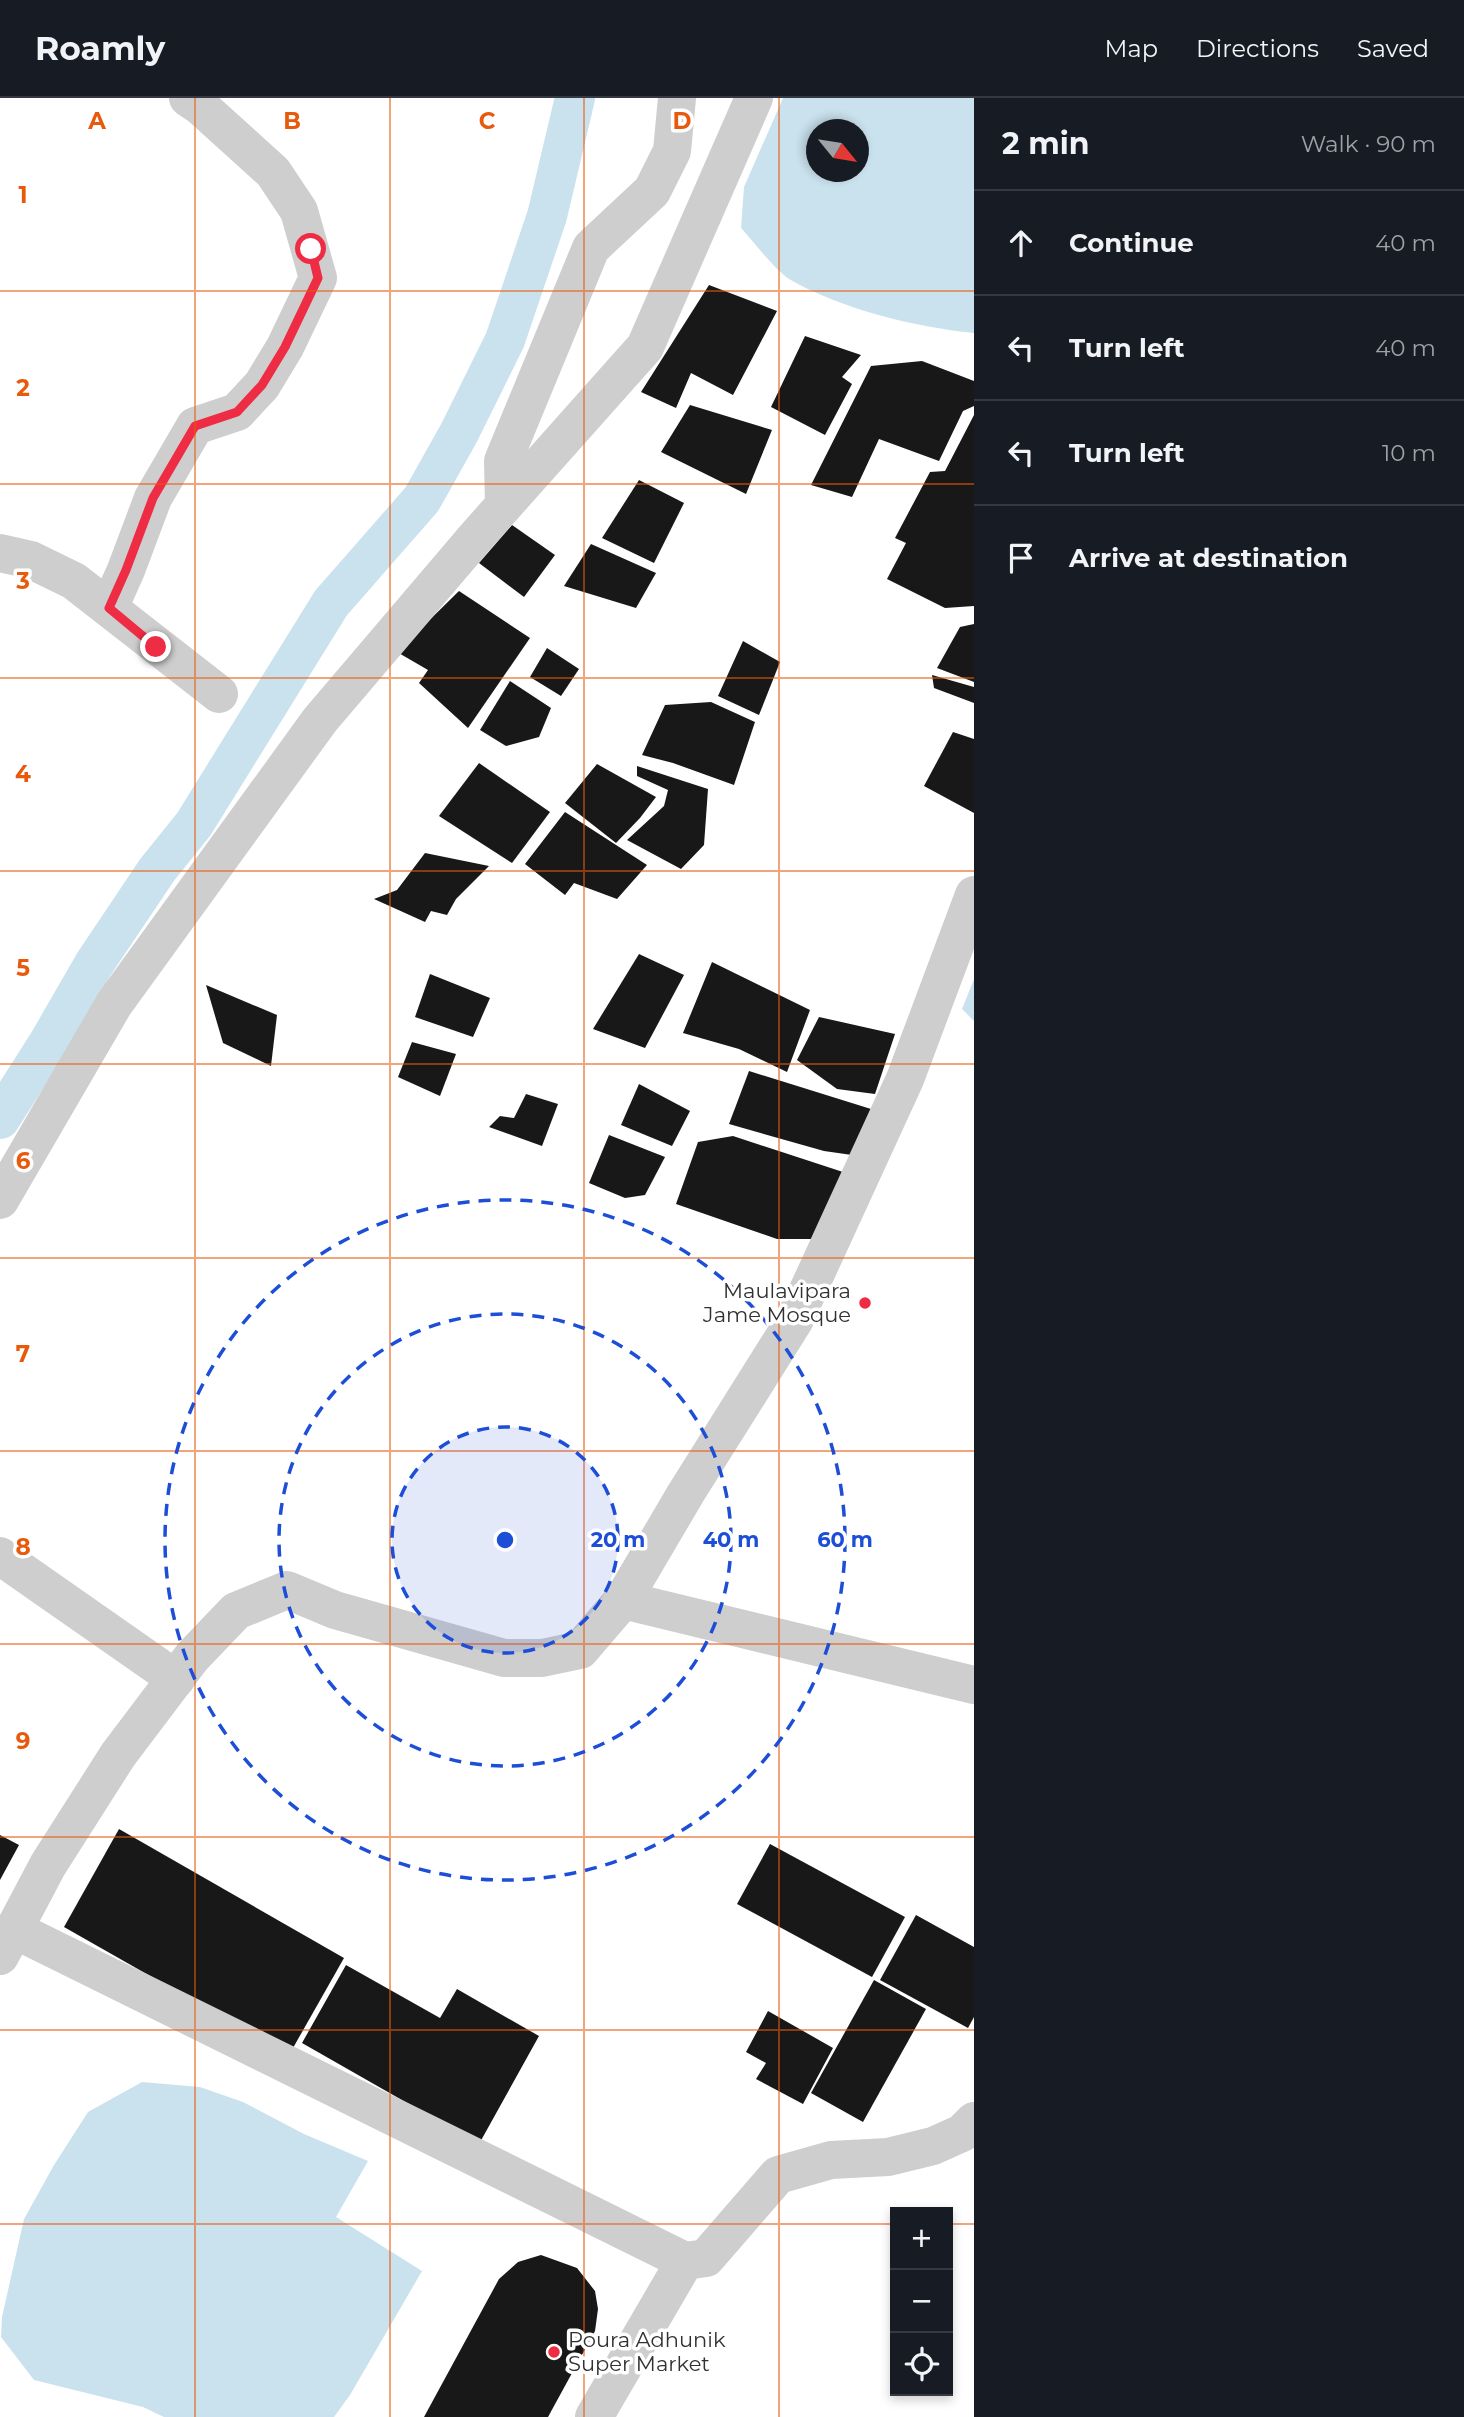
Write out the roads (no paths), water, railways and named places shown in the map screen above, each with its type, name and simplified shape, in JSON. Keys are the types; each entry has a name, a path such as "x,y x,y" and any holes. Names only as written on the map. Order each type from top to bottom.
{"street":[{"path":"109,608 153,498 195,426 237,412 262,385 285,347 318,278 299,211 273,172 188,98"},
{"path":"504,505 503,461 591,248 652,191 672,151 677,98"},
{"path":"0,1200 122,993 320,720 504,505 645,347 754,98"},
{"path":"0,553 31,561 74,581 219,694"},
{"path":"974,895 905,1079 794,1321 686,1493 623,1600 580,1650 542,1658 504,1658 335,1610 287,1590 236,1611 192,1657 118,1755 48,1865 7,1942 685,2261 706,2258 778,2175 831,2160 888,2157 933,2146 962,2133 974,2121"},
{"path":"0,1556 176,1679"},
{"path":"623,1600 974,1685"},
{"path":"594,2417 685,2261"}],"water":[{"path":"783,98 974,98 974,333 878,315 809,290 783,275 741,228 744,187"},
{"path":"974,979 974,1021 962,1009"},
{"path":"142,2082 200,2087 243,2102 304,2134 368,2161 336,2217 422,2271 350,2395 334,2417 164,2417 143,2407 34,2380 1,2337 2,2317 24,2219 88,2112"}],"waterway":[{"path":"0,1119 94,964 157,870 194,824 331,603 422,499 459,433 505,340 547,216 575,98"}],"place":[{"name":"Maulavipara Jame Mosque","path":"865,1303"},
{"name":"Poura Adhunik Super Market","path":"554,2352"}]}
